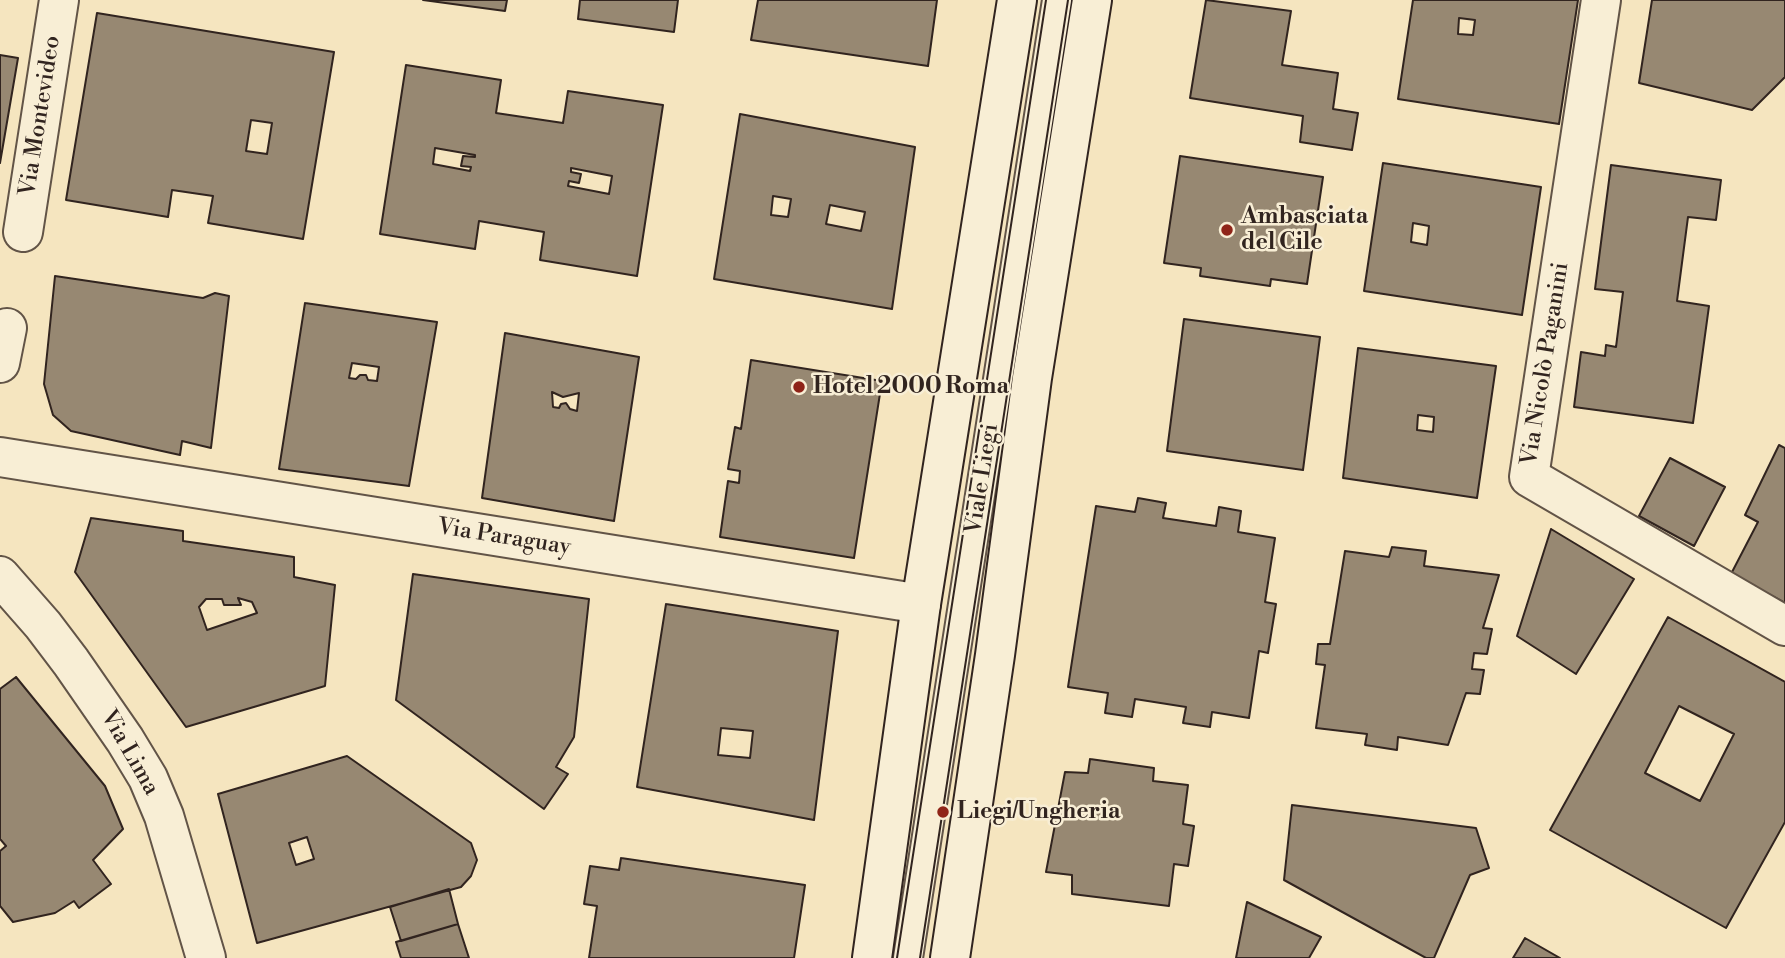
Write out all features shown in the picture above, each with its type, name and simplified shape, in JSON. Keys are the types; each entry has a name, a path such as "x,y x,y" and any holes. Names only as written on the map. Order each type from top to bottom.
{"street":[{"name":"Via Montevideo","path":"23,233 59,0"},
{"name":"Viale Liegi","path":"872,958 921,604 1017,0"},
{"name":"Viale Liegi","path":"950,958 995,655 1032,378 1092,0"},
{"name":"Via Nicolò Paganini","path":"1601,0 1528,477 1785,626"},
{"name":"Via Paraguay","path":"0,457 921,604"},
{"name":"Via Lima","path":"0,576 71,662 148,778 164,816 206,958"}],"lane":[{"name":"Viale Liegi","path":"908,958 1056,0"}],"building":[{"path":"423,0 507,0 505,11"},
{"path":"580,0 678,0 674,32 578,19"},
{"path":"758,0 937,0 928,66 751,40"},
{"path":"1206,0 1291,11 1282,65 1338,73 1333,109 1358,113 1352,150 1300,142 1303,116 1190,98"},
{"path":"1413,0 1578,0 1559,124 1398,99","holes":["1459,18 1475,20 1473,35 1458,34"]},
{"path":"1652,0 1785,0 1785,77 1752,110 1639,83"},
{"path":"97,13 334,52 303,239 208,223 213,196 172,190 168,217 66,200","holes":["251,120 272,123 267,154 246,151"]},
{"path":"0,55 18,58 0,163"},
{"path":"406,65 501,80 496,113 563,123 568,91 663,105 637,276 540,260 544,232 479,221 475,249 380,234","holes":["435,148 475,155 463,156 461,166 471,167 470,171 433,164","571,168 612,176 609,194 568,186 569,181 579,183 581,174 571,172"]},
{"path":"740,114 915,147 892,309 714,279","holes":["773,196 791,199 788,217 771,215","830,205 865,212 861,231 826,224"]},
{"path":"1180,156 1323,177 1307,284 1271,279 1270,286 1200,276 1201,268 1164,263"},
{"path":"1383,163 1541,187 1522,315 1364,291","holes":["1413,223 1429,226 1427,245 1411,242"]},
{"path":"1611,165 1721,180 1716,220 1688,217 1677,301 1709,306 1693,423 1574,407 1581,352 1605,356 1606,345 1616,347 1623,292 1595,289"},
{"path":"55,276 203,298 215,293 229,296 211,448 182,441 180,455 71,431 53,415 44,384"},
{"path":"305,303 437,322 409,486 279,469","holes":["352,363 379,367 377,381 368,380 366,375 360,375 356,379 349,378"]},
{"path":"1184,319 1320,337 1303,470 1167,451"},
{"path":"505,333 639,357 614,521 482,498","holes":["552,392 563,397 579,393 577,411 570,409 566,403 559,408 553,407"]},
{"path":"1358,348 1496,366 1477,498 1343,478","holes":["1418,415 1434,417 1433,432 1417,430"]},
{"path":"751,360 882,381 854,558 720,537 728,481 739,483 740,471 728,469 735,427 741,429"},
{"path":"1779,445 1785,448 1785,603 1731,574 1758,522 1745,515"},
{"path":"1670,458 1725,487 1694,546 1639,516"},
{"path":"1138,498 1166,503 1163,518 1216,526 1219,507 1241,511 1238,532 1275,538 1265,602 1276,604 1268,653 1259,651 1249,718 1212,712 1210,727 1183,723 1186,707 1135,699 1132,717 1105,713 1108,693 1068,687 1096,506 1135,512"},
{"path":"91,518 183,531 183,541 294,557 294,577 335,585 325,686 186,727 75,572","holes":["238,598 252,602 257,613 207,630 199,607 206,599 222,599 224,605 241,605"]},
{"path":"1551,529 1634,579 1576,674 1517,636"},
{"path":"1392,547 1426,551 1424,566 1499,575 1483,628 1492,629 1487,654 1474,653 1472,669 1484,670 1480,694 1466,693 1448,745 1398,737 1397,750 1365,745 1367,734 1316,728 1325,665 1316,664 1318,644 1330,644 1345,551 1389,557"},
{"path":"413,574 589,599 574,737 556,767 568,774 544,809 396,700"},
{"path":"666,604 838,631 814,820 637,787","holes":["721,728 753,731 750,758 718,755"]},
{"path":"1668,617 1785,682 1785,822 1726,928 1550,830","holes":["1679,706 1734,734 1700,801 1645,773"]},
{"path":"16,677 105,786 123,829 93,860 111,884 79,908 74,901 55,913 13,922 0,906 0,851 6,846 0,839 0,689"},
{"path":"347,756 471,843 477,860 471,876 461,887 257,943 218,794","holes":["307,837 314,859 296,865 289,843"]},
{"path":"1090,759 1154,768 1153,781 1188,785 1183,824 1194,826 1188,866 1174,864 1169,906 1072,894 1072,875 1046,872 1065,772 1088,773"},
{"path":"1292,805 1476,828 1489,868 1470,875 1434,958 1426,958 1284,880"},
{"path":"621,858 805,885 794,958 589,958 597,906 584,904 590,866 619,870"},
{"path":"449,889 458,924 401,941 390,907"},
{"path":"1247,902 1321,937 1309,958 1236,958"},
{"path":"458,924 469,958 401,958 396,942"},
{"path":"1525,938 1560,958 1513,958"}],"tram line":[{"path":"897,958 1046,0"},
{"path":"920,958 1068,0"}],"place":[{"name":"Ambasciata del Cile","path":"1227,230"},
{"name":"Hotel 2000 Roma","path":"799,387"},
{"name":"Liegi/Ungheria","path":"943,812"}]}
